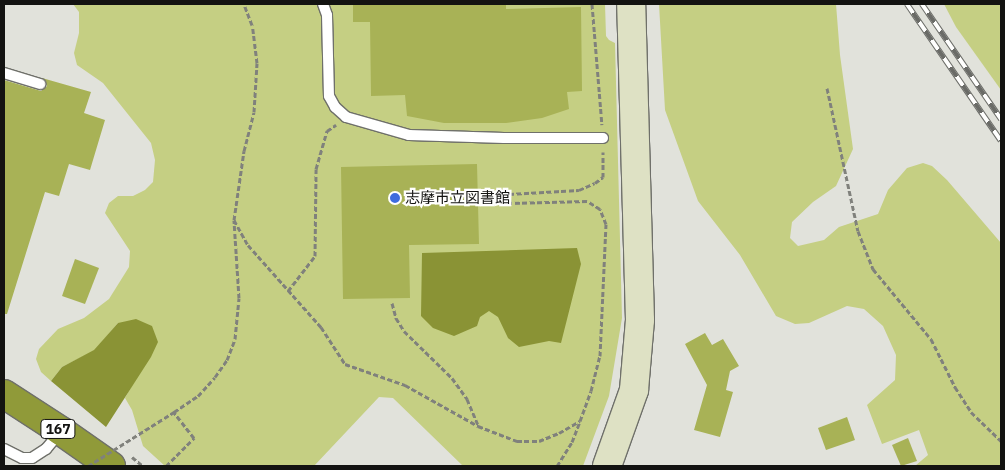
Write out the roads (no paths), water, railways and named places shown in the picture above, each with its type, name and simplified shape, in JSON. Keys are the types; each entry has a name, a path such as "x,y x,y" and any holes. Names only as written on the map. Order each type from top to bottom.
{"highway":[{"name":"167","path":"4,394 111,466"}],"street":[{"path":"607,466 634,390 640,320 631,4"}],"lane":[{"path":"323,4 327,15 329,96 335,107 346,117 409,135 504,138 603,138"},
{"path":"4,73 40,84"},
{"path":"4,449 22,458 32,458 46,449 61,431"}],"railway":[{"path":"907,4 1001,141"},
{"path":"922,4 1001,119"}],"place":[{"name":"志摩市立図書館","path":"395,198"}]}
